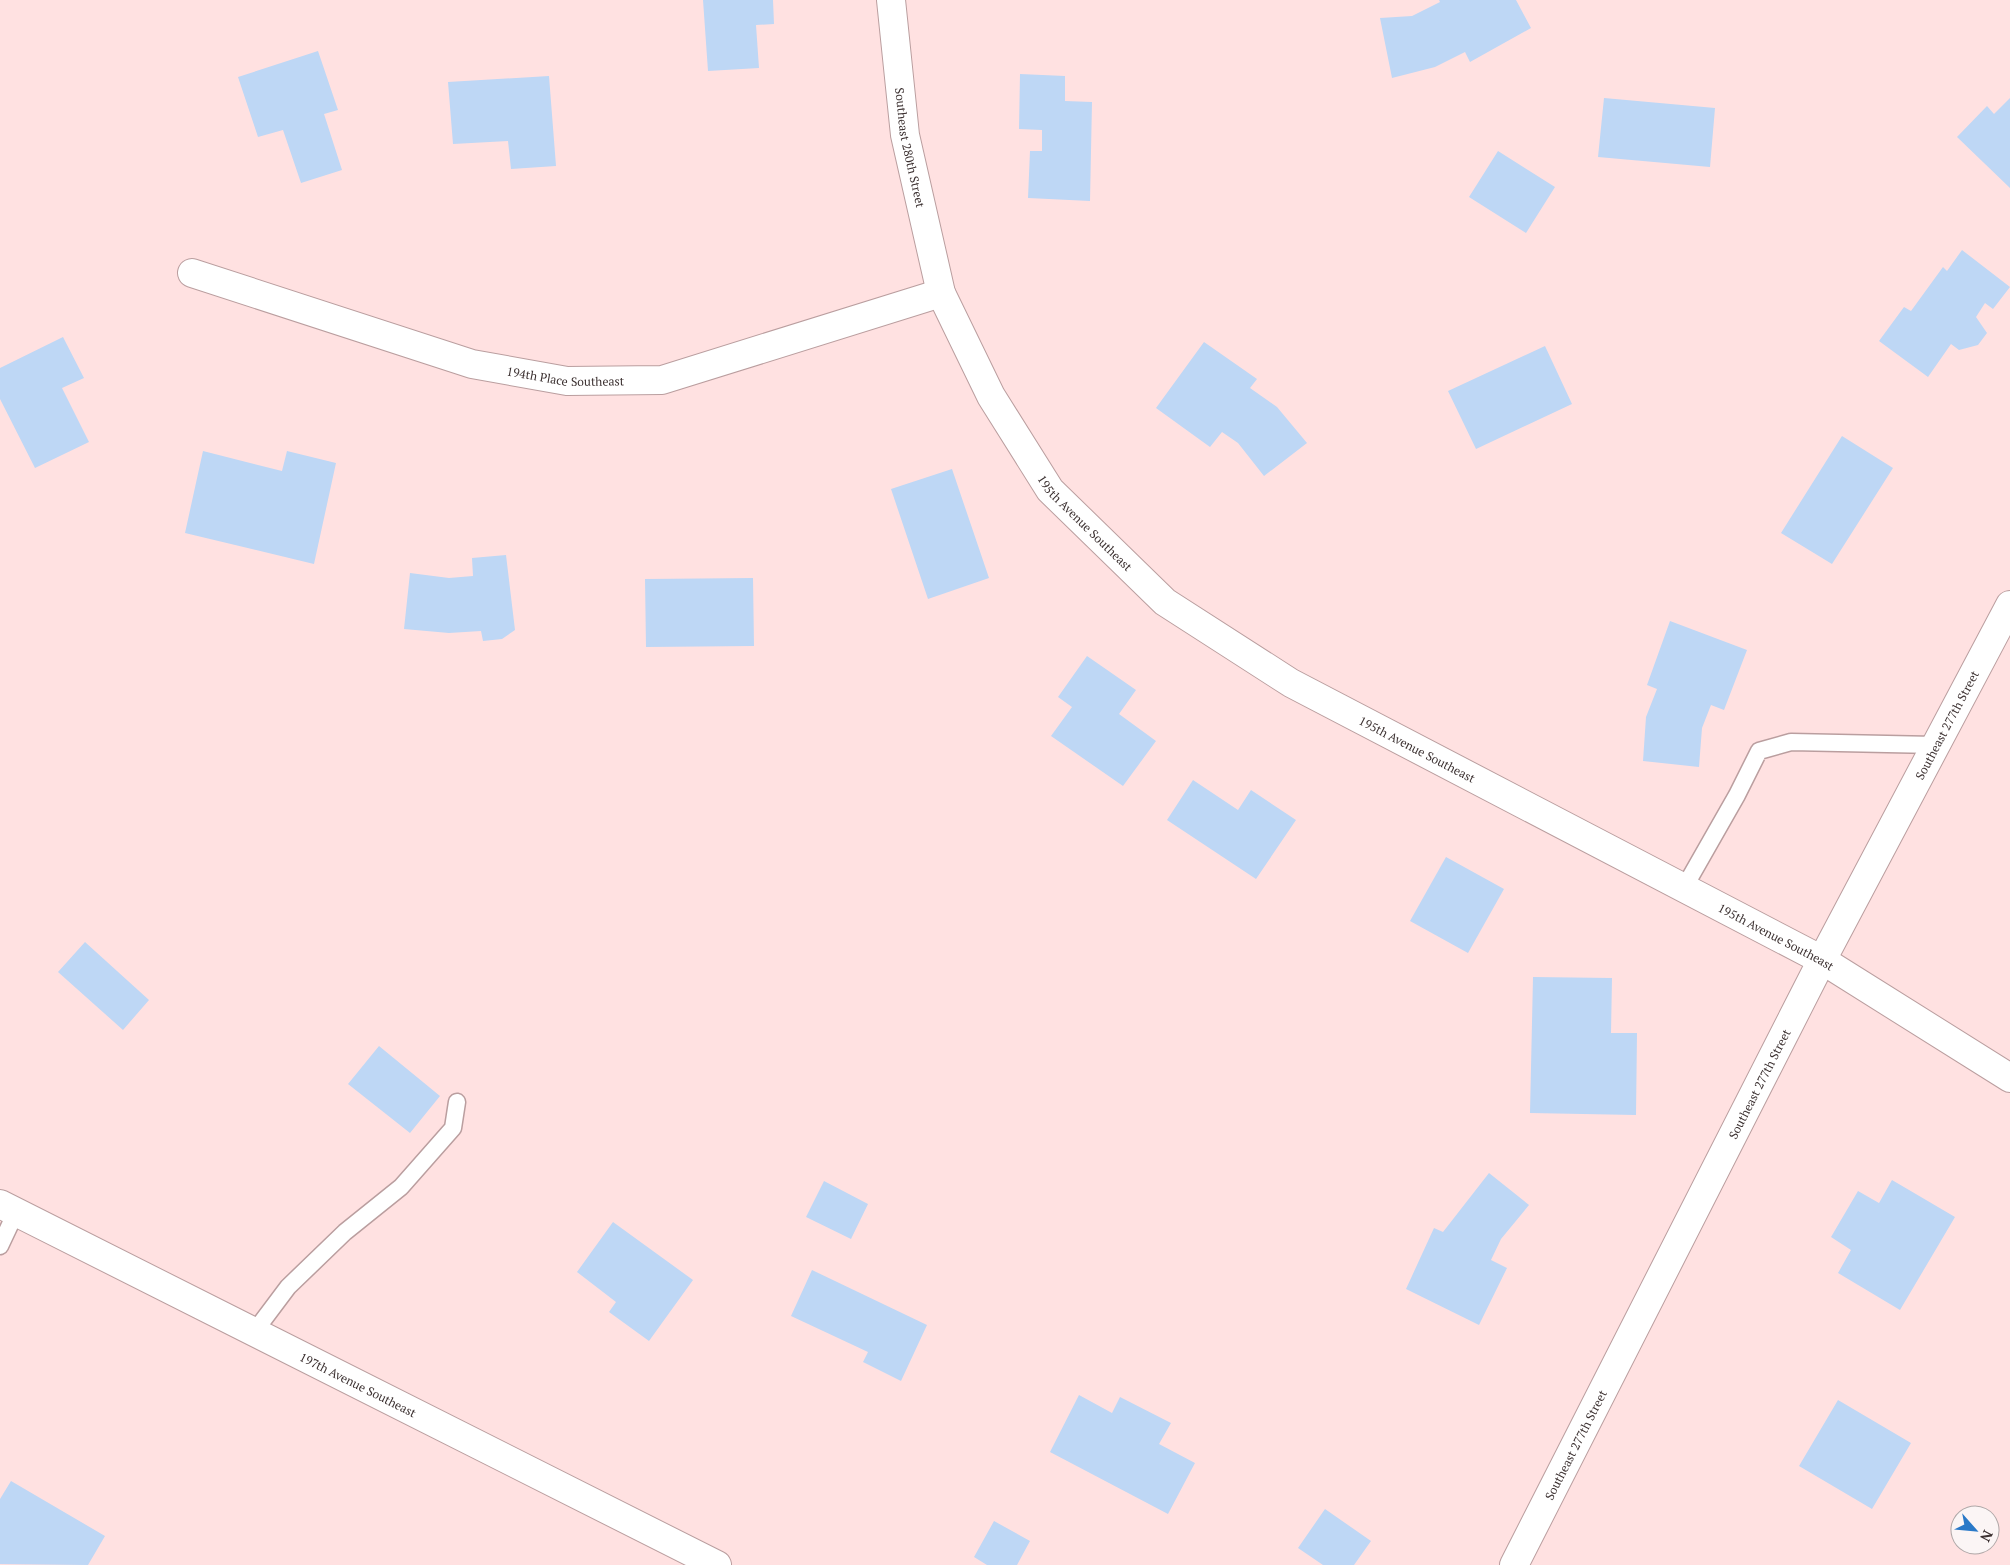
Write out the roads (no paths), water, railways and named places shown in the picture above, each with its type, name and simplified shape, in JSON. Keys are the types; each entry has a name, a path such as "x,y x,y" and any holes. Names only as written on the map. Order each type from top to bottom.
{"street":[{"name":"Southeast 280th Street","path":"891,0 905,135 941,294"},
{"name":"194th Place Southeast","path":"192,273 472,364 567,381 662,380 941,294"},
{"name":"195th Avenue Southeast","path":"941,294 991,396 1050,490 1165,602 1290,683 1822,960 2010,1078"},
{"name":"Southeast 277th Street","path":"1514,1565 1822,960 2010,605"},
{"name":"197th Avenue Southeast","path":"8,1208 717,1565"}],"lane":[{"path":"1684,888 1737,795 1759,751 1791,742 1935,745"},
{"path":"255,1332 288,1287 345,1232 401,1187 427,1158 453,1128 457,1102"},
{"path":"0,1246 8,1208"}]}
